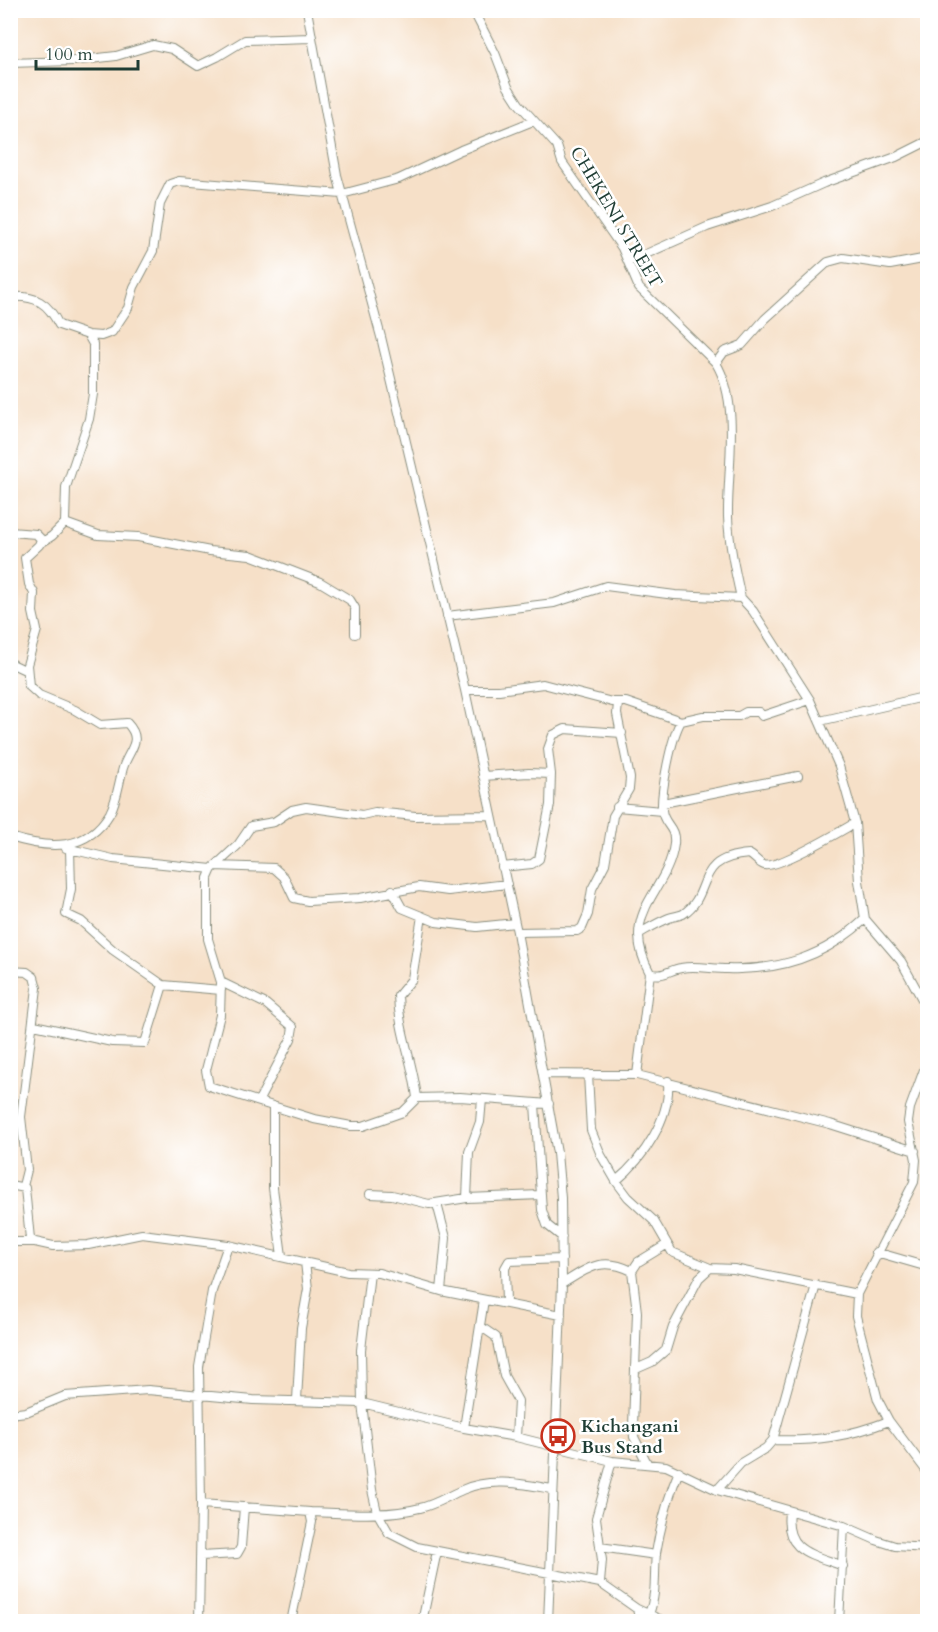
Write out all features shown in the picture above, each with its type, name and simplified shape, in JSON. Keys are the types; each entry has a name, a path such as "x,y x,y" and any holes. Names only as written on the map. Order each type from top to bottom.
{"street":[{"path":"307,10 342,194 381,337 465,690 490,815 516,927 549,1104 561,1198 562,1284 553,1447 548,1622"},
{"name":"CHEKENI STREET","path":"473,10 495,53 508,87 533,121 556,146 562,162 622,248 639,288 716,363"},
{"path":"10,63 105,57 153,45 172,48 198,66 245,40 311,38"},
{"path":"10,297 36,300 47,304 58,325 88,335 102,336 112,332 128,308 134,287 153,251 159,204 170,184 178,181 342,194 399,179 460,150 533,121"},
{"path":"628,262 707,227 772,206 824,183 896,157 927,141"},
{"path":"927,258 890,265 843,258 828,262 765,319 742,345 724,352 716,363 729,389 728,519 741,598 753,611 810,700 820,721 838,766 855,823 858,881 865,919 901,961 927,1010"},
{"path":"61,846 78,842 103,823 111,811 127,756 137,742 137,736 128,723 100,725 75,710 34,692 29,686 27,671 37,634 33,612 34,593 29,584 24,558 65,523 66,487 89,419 93,394 93,344 88,335"},
{"path":"65,523 98,535 138,537 210,551 250,555 320,582 350,600 355,608 355,633"},
{"path":"10,532 36,534 40,536 41,543"},
{"path":"447,616 554,603 606,586 636,588 675,595 741,598"},
{"path":"10,663 27,671"},
{"path":"465,690 499,690 543,684 618,703 626,702 681,721 703,716 739,716 746,712 759,712 762,716 810,700"},
{"path":"820,721 927,696"},
{"path":"392,890 402,909 436,922 564,932 582,928 591,904 592,889 605,864 608,834 617,807 629,789 630,778 617,714 618,703"},
{"path":"637,1075 650,974 641,951 640,933 650,895 669,861 674,845 674,829 662,807 671,743 681,721"},
{"path":"502,867 532,864 539,860 540,841 548,818 551,774 548,749 553,735 558,731 622,733"},
{"path":"483,776 551,774"},
{"path":"617,807 662,807 798,776"},
{"path":"490,815 422,816 375,812 362,815 299,807 274,822 251,826 238,845 214,868 208,878 207,931 221,986 220,1015 206,1070 207,1083 213,1088 339,1125 363,1126 403,1112 417,1098 482,1099 549,1104"},
{"path":"640,933 671,917 682,915 688,909 710,868 717,862 748,854 763,865 769,866 855,823"},
{"path":"10,837 124,861 214,868 274,868 284,877 290,893 298,900 360,898 392,890 418,887 448,891 507,884"},
{"path":"70,849 71,889 66,914 81,921 113,950 163,985 221,986 266,1004 293,1027 291,1039 259,1100"},
{"path":"417,1098 413,1073 401,1033 398,996 412,979 422,916"},
{"path":"650,974 661,975 681,968 730,969 794,963 833,945 865,919"},
{"path":"10,971 27,972 34,977 38,988 21,1117 27,1170 23,1186 26,1191 28,1232 30,1239 35,1242"},
{"path":"34,1025 112,1042 145,1043 163,985"},
{"path":"927,1059 910,1108 908,1122 915,1150 914,1182 876,1252 857,1294 856,1316 878,1400 889,1420 927,1473"},
{"path":"543,1074 637,1075 668,1081 830,1124 915,1150"},
{"path":"588,1074 591,1130 601,1155 628,1197 654,1221 672,1252 710,1268 735,1269 857,1294"},
{"path":"616,1181 629,1170 642,1153 661,1119 668,1099 668,1081"},
{"path":"467,1198 469,1152 480,1122 482,1099"},
{"path":"535,1104 541,1195 547,1225 562,1237"},
{"path":"273,1107 273,1188 282,1256"},
{"path":"10,1185 23,1186"},
{"path":"370,1194 438,1204 467,1198 541,1195"},
{"path":"438,1204 446,1238 441,1291"},
{"path":"10,1242 35,1242 52,1246 88,1245 142,1234 228,1245 348,1272 370,1272 441,1291 561,1315"},
{"path":"199,1622 200,1356 211,1300 228,1245"},
{"path":"647,1463 633,1430 637,1312 632,1271 639,1262 666,1245"},
{"path":"876,1252 927,1267"},
{"path":"506,1304 505,1268 509,1261 562,1259"},
{"path":"297,1400 301,1328 308,1289 305,1262"},
{"path":"562,1284 593,1266 605,1263 618,1264 632,1271"},
{"path":"636,1369 652,1362 666,1350 673,1327 699,1278 710,1268"},
{"path":"370,1272 361,1350 362,1403 367,1463 377,1512 394,1538 437,1551 600,1583 638,1609 666,1622"},
{"path":"717,1490 741,1463 766,1448 773,1440 816,1285"},
{"path":"464,1428 484,1300"},
{"path":"480,1326 496,1337 504,1376 518,1401 516,1437"},
{"path":"10,1414 76,1394 148,1390 253,1400 362,1403 612,1461 647,1463 679,1471 717,1490 844,1527 896,1546 927,1548"},
{"path":"773,1440 838,1438 889,1420"},
{"path":"600,1583 600,1546 596,1518 612,1461"},
{"path":"649,1614 654,1593 656,1555 668,1499 679,1471"},
{"path":"201,1504 310,1512 377,1512 419,1508 483,1483 506,1482 552,1489"},
{"path":"201,1556 237,1554 241,1547 244,1507"},
{"path":"291,1622 312,1522 310,1512"},
{"path":"789,1512 788,1532 796,1544 809,1554 843,1566"},
{"path":"839,1622 844,1527"},
{"path":"600,1546 656,1555"},
{"path":"422,1622 437,1551"},
{"path":"638,1609 640,1622"}],"place":[{"name":"Kichangani Bus Stand","path":"558,1436"}]}
